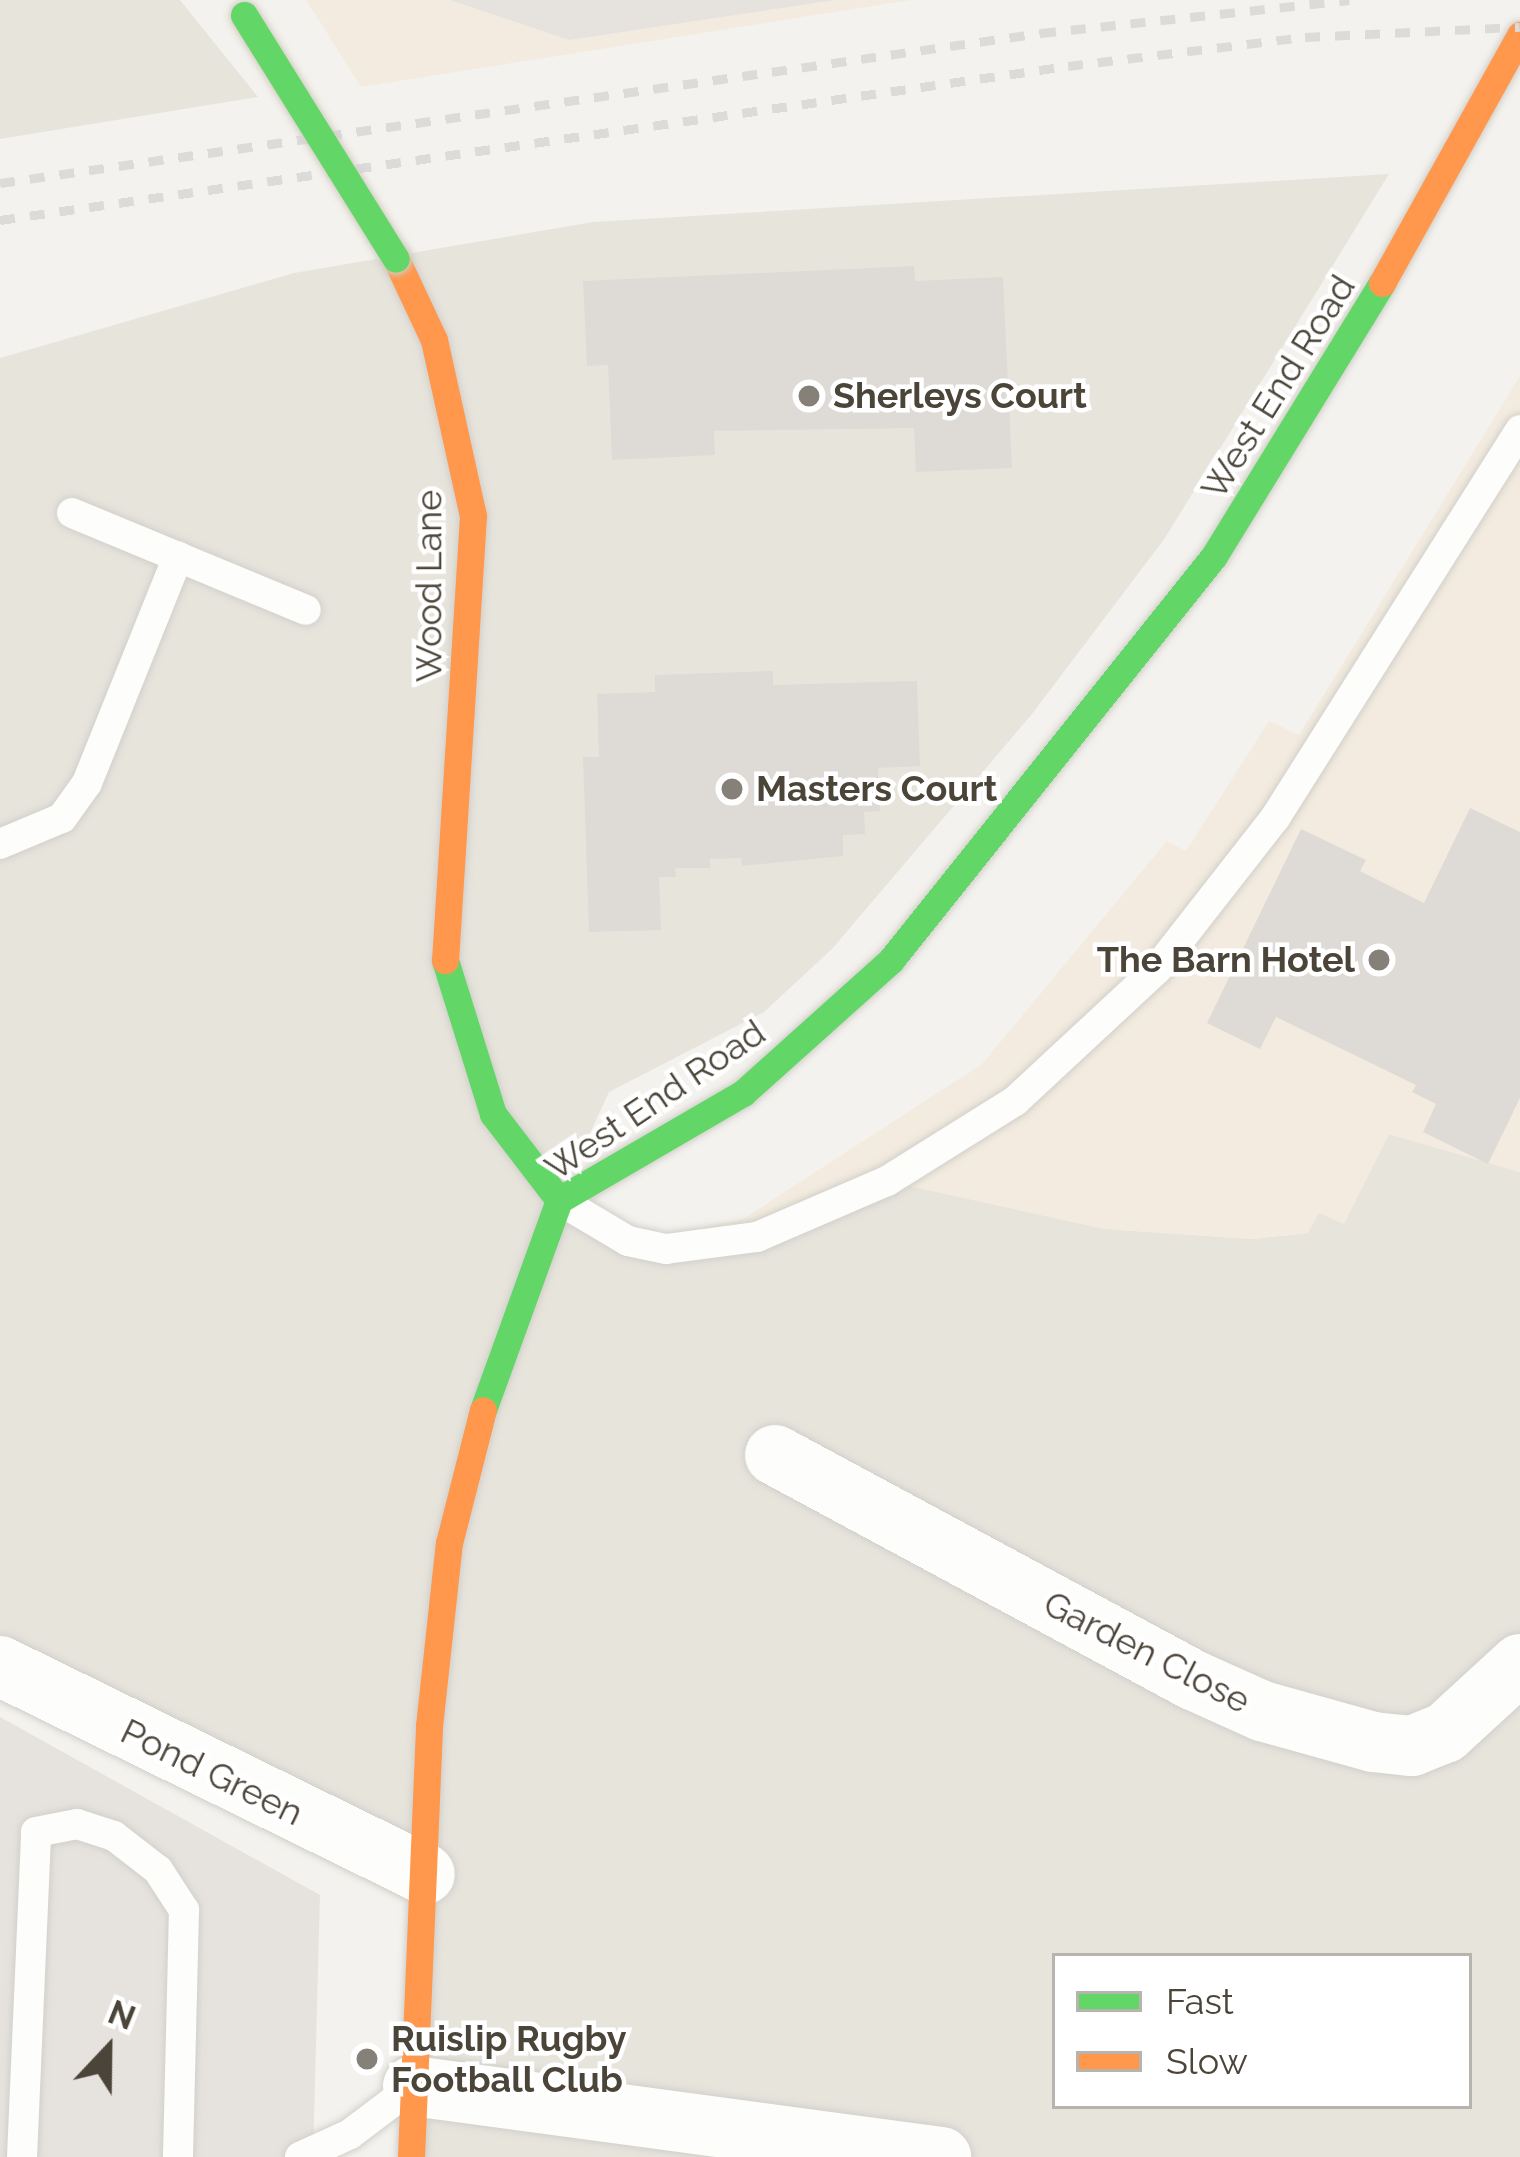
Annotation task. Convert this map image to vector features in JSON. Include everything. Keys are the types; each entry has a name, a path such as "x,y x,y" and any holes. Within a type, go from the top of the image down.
{"main road":[{"name":"Wood Lane","path":"238,7 396,259 434,340 473,516 471,639 443,914 446,982 493,1114 559,1200"},
{"name":"West End Road","path":"411,2157 429,1726 449,1543 489,1388 559,1200 743,1093 890,960 1112,694 1214,556 1378,298 1520,35"}],"street":[{"name":"Garden Close","path":"775,1455 1193,1680 1306,1724 1412,1746 1444,1733 1520,1664"},
{"name":"Pond Green","path":"0,1666 425,1874"},
{"path":"413,2086 941,2157"}],"lane":[{"path":"559,1200 610,1233 665,1249 758,1237 887,1181 1016,1101 1157,969 1275,818 1520,430"},
{"path":"72,513 306,610"},
{"path":"0,844 62,818 87,783 178,557"},
{"path":"22,2157 36,1832 77,1823 114,1836 158,1870 184,1910 178,2157"},
{"path":"300,2157 350,2134 413,2086"}],"shaded area":[{"path":"0,0 180,0 258,97 0,139"},
{"path":"306,0 911,0 361,87"},
{"path":"450,0 835,0 569,40"},
{"path":"1389,174 1165,538 1032,714 832,949 764,1012 609,1092 559,1200 666,1249 887,1181 1105,1229 1252,1239 1308,1233 1318,1212 1344,1223 1389,1134 1520,1172 1520,2157 411,2157 425,1874 0,1683 0,358 294,273 593,222"},
{"path":"1520,376 1520,1172 1389,1134 1344,1224 1319,1213 1308,1233 1252,1239 1105,1229 887,1181 709,1247 704,1227 743,1219 982,1064 1167,841 1186,851 1269,721 1299,735"},
{"path":"0,1717 320,1895 313,2157 0,2157"}],"building":[{"name":"Sherleys Court","path":"914,266 915,281 1003,277 1012,468 916,472 914,428 714,431 715,455 612,460 608,365 587,366 583,281"},
{"name":"Masters Court","path":"773,671 773,685 917,681 920,766 878,768 880,811 864,812 865,834 843,835 843,856 742,866 741,858 710,859 710,868 675,868 676,877 659,877 661,930 589,932 583,757 599,757 597,694 655,692 655,675"},
{"name":"The Barn Hotel","path":"1470,808 1520,832 1520,1098 1488,1164 1423,1132 1436,1104 1412,1092 1416,1085 1276,1017 1260,1049 1207,1023 1301,829 1366,860 1360,871 1424,903"}],"railway":[{"path":"0,183 1041,33 1349,0"},
{"path":"0,220 1068,66 1305,37 1520,27"}],"traffic: fast":[{"path":"244,15 396,259"},
{"path":"483,1410 559,1200 743,1093 891,960 1214,556 1382,283"},
{"path":"445,960 493,1114 559,1200"}],"traffic: slow":[{"path":"1382,283 1520,35"},
{"path":"396,259 434,340 473,516 445,960"},
{"path":"411,2157 429,1726 449,1543 483,1410"}],"place":[{"name":"Sherleys Court","path":"809,396"},
{"name":"Masters Court","path":"732,789"},
{"name":"The Barn Hotel","path":"1379,960"},
{"name":"Ruislip Rugby Football Club","path":"367,2059"}]}
